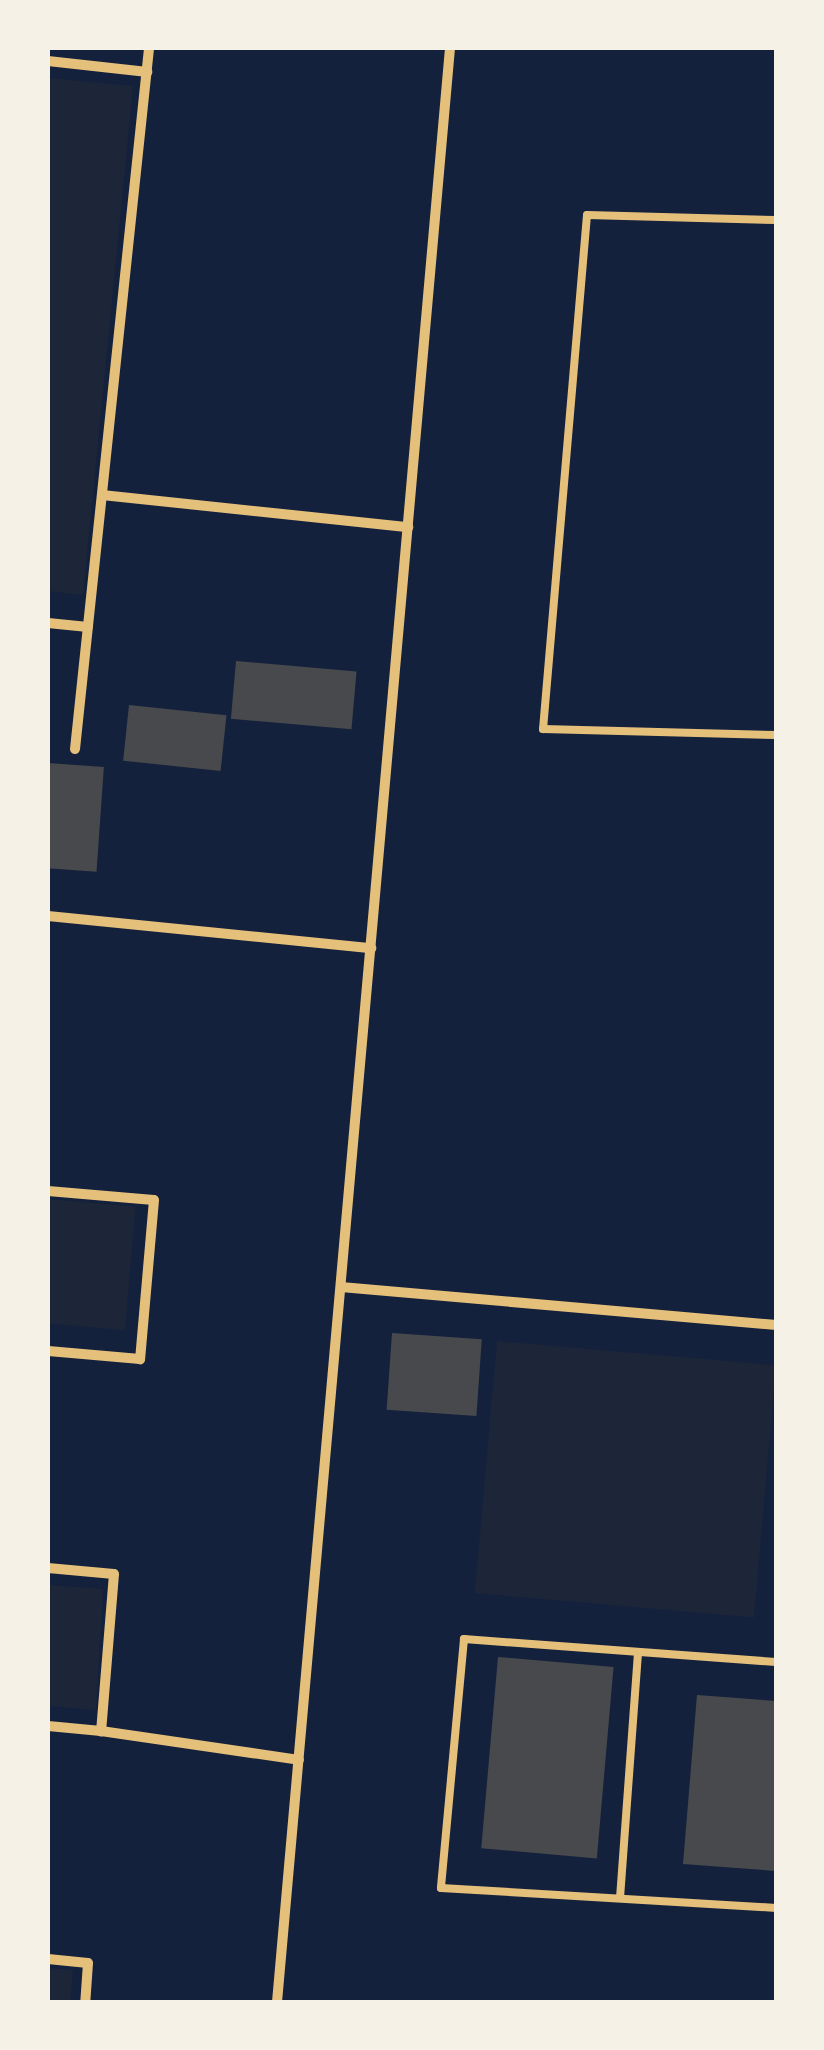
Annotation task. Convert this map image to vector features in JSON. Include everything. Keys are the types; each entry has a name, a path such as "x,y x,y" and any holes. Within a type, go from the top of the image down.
{"street":[{"path":"75,749 149,48"},
{"path":"278,2002 450,48"},
{"path":"48,61 147,72"},
{"path":"102,495 408,527"},
{"path":"48,623 88,627"},
{"path":"48,916 371,948"},
{"path":"48,1192 154,1200 140,1359 48,1351"},
{"path":"340,1287 776,1325"},
{"path":"48,1568 114,1574 101,1731"},
{"path":"48,1726 299,1760"},
{"path":"48,1959 88,1962 85,2002"}],"lane":[{"path":"776,220 587,215 543,729 776,734"},
{"path":"776,1662 462,1640 441,1888 776,1908"},
{"path":"620,1898 638,1653"}],"shaded area":[{"path":"48,78 133,86 83,595 48,591"},
{"path":"48,1199 136,1207 125,1330 48,1323"},
{"path":"497,1341 776,1365 754,1617 475,1593"},
{"path":"48,1585 103,1589 96,1710 48,1706"},
{"path":"48,1968 73,1970 70,2002 48,2002"}],"building":[{"path":"236,661 357,672 351,729 231,719"},
{"path":"129,705 226,715 221,771 123,761"},
{"path":"48,763 104,767 97,872 48,868"},
{"path":"392,1333 482,1339 476,1416 387,1410"},
{"path":"498,1657 614,1667 597,1858 481,1848"},
{"path":"697,1695 776,1701 776,1871 683,1864"}]}
